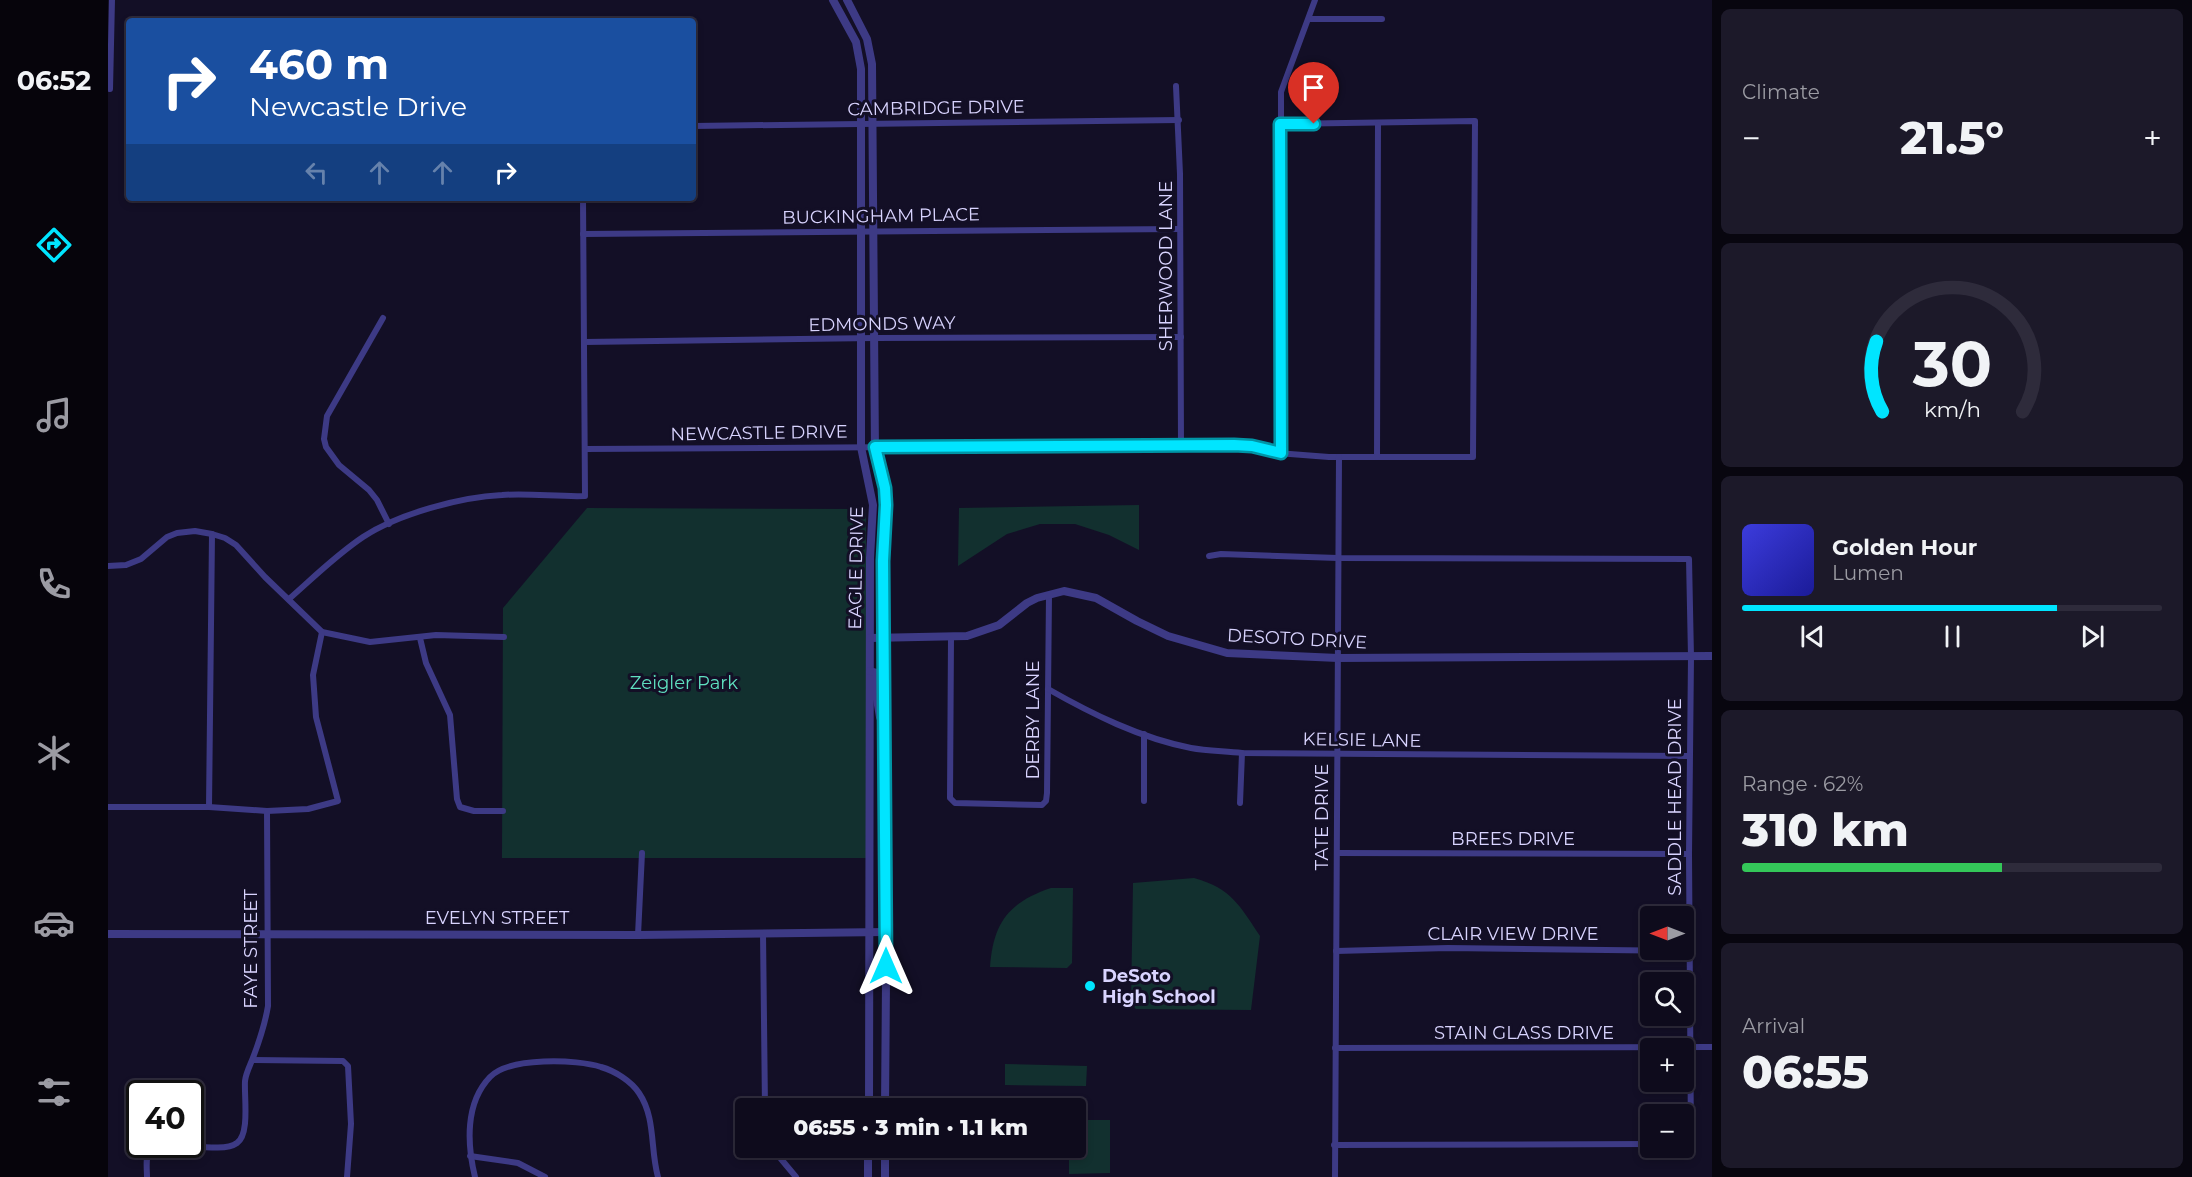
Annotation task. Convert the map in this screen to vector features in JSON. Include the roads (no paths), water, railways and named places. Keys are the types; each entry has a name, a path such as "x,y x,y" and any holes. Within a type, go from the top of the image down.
{"street":[{"path":"110,89 112,0"},
{"name":"EAGLE DRIVE","path":"833,0 856,42 861,69 859,124 861,447 873,505 870,558 868,1098"},
{"name":"EAGLE DRIVE","path":"847,0 864,31 870,50 875,447 885,488 886,505 883,561 886,849 885,1098"},
{"path":"1281,453 1281,92 1309,19 1313,1"},
{"path":"1309,19 1382,19"},
{"name":"SHERWOOD LANE","path":"1176,86 1179,120 1181,445"},
{"name":"CAMBRIDGE DRIVE","path":"696,126 1179,120"},
{"name":"NEWCASTLE DRIVE","path":"585,449 1181,445 1252,446 1281,453 1339,457 1473,457 1475,122 1378,124"},
{"path":"1280,124 1378,124 1377,457"},
{"path":"289,599 339,554 364,536 432,507 472,498 502,495 585,496 582,201"},
{"name":"BUCKINGHAM PLACE","path":"582,234 1180,229"},
{"path":"383,318 327,416 324,439 326,447 339,465 369,490 377,500 389,524"},
{"name":"EDMONDS WAY","path":"584,342 1181,337"},
{"name":"TATE DRIVE","path":"1335,1177 1339,457"},
{"path":"873,505 886,505"},
{"path":"108,566 126,565 141,559 167,537 177,533 195,531 212,534 236,545 322,632 370,642 436,635 504,636"},
{"path":"209,807 212,534"},
{"path":"1209,556 1221,554 1338,558"},
{"name":"SADDLE HEAD DRIVE","path":"1338,558 1689,559 1691,657 1689,906"},
{"name":"DESOTO DRIVE","path":"870,638 967,636 999,625 1027,603 1064,591 1096,598 1168,636 1222,652 1338,658 1712,656"},
{"name":"DERBY LANE","path":"951,638 950,798 955,803 1042,805 1046,801 1049,595"},
{"path":"108,807 209,807 267,811 308,808 338,801 316,717 313,675 322,632"},
{"path":"420,638 426,663 450,715 457,798 460,807 474,811 503,811"},
{"path":"870,671 878,673 877,699 884,745"},
{"name":"KELSIE LANE","path":"1048,689 1094,715 1144,734 1191,748 1242,753 1337,755 1689,756"},
{"path":"1144,734 1144,801"},
{"path":"1240,803 1242,753"},
{"name":"FAYE STREET","path":"147,1177 147,1155 156,1146 218,1148 238,1143 245,1135 245,1079 265,1025 268,1006 267,811"},
{"path":"870,849 886,849"},
{"path":"638,935 642,853"},
{"name":"BREES DRIVE","path":"1337,853 1689,854"},
{"name":"EVELYN STREET","path":"108,934 638,935 886,932"},
{"path":"763,933 765,1098"},
{"name":"CLAIR VIEW DRIVE","path":"1336,951 1448,948 1640,950"},
{"name":"SADDLE HEAD DRIVE","path":"1689,960 1690,1038"},
{"name":"STAIN GLASS DRIVE","path":"1694,1048 1712,1047"},
{"name":"STAIN GLASS DRIVE","path":"1335,1048 1640,1048"},
{"path":"252,1060 343,1061 348,1066 351,1124 346,1177"},
{"path":"475,1177 470,1156 471,1117 475,1099 491,1075 509,1067 525,1064 571,1062 601,1067 621,1077 638,1091 650,1120 658,1177"},
{"path":"869,1069 885,1069"},
{"path":"1335,1145 1640,1144"},
{"path":"470,1156 518,1163 545,1177"},
{"path":"781,1158 796,1177"},
{"path":"868,1158 868,1177"},
{"path":"885,1158 885,1177"}],"place":[{"name":"DeSoto High School","path":"1090,986"}],"park label":[{"name":"Zeigler Park","path":"684,683"}]}
